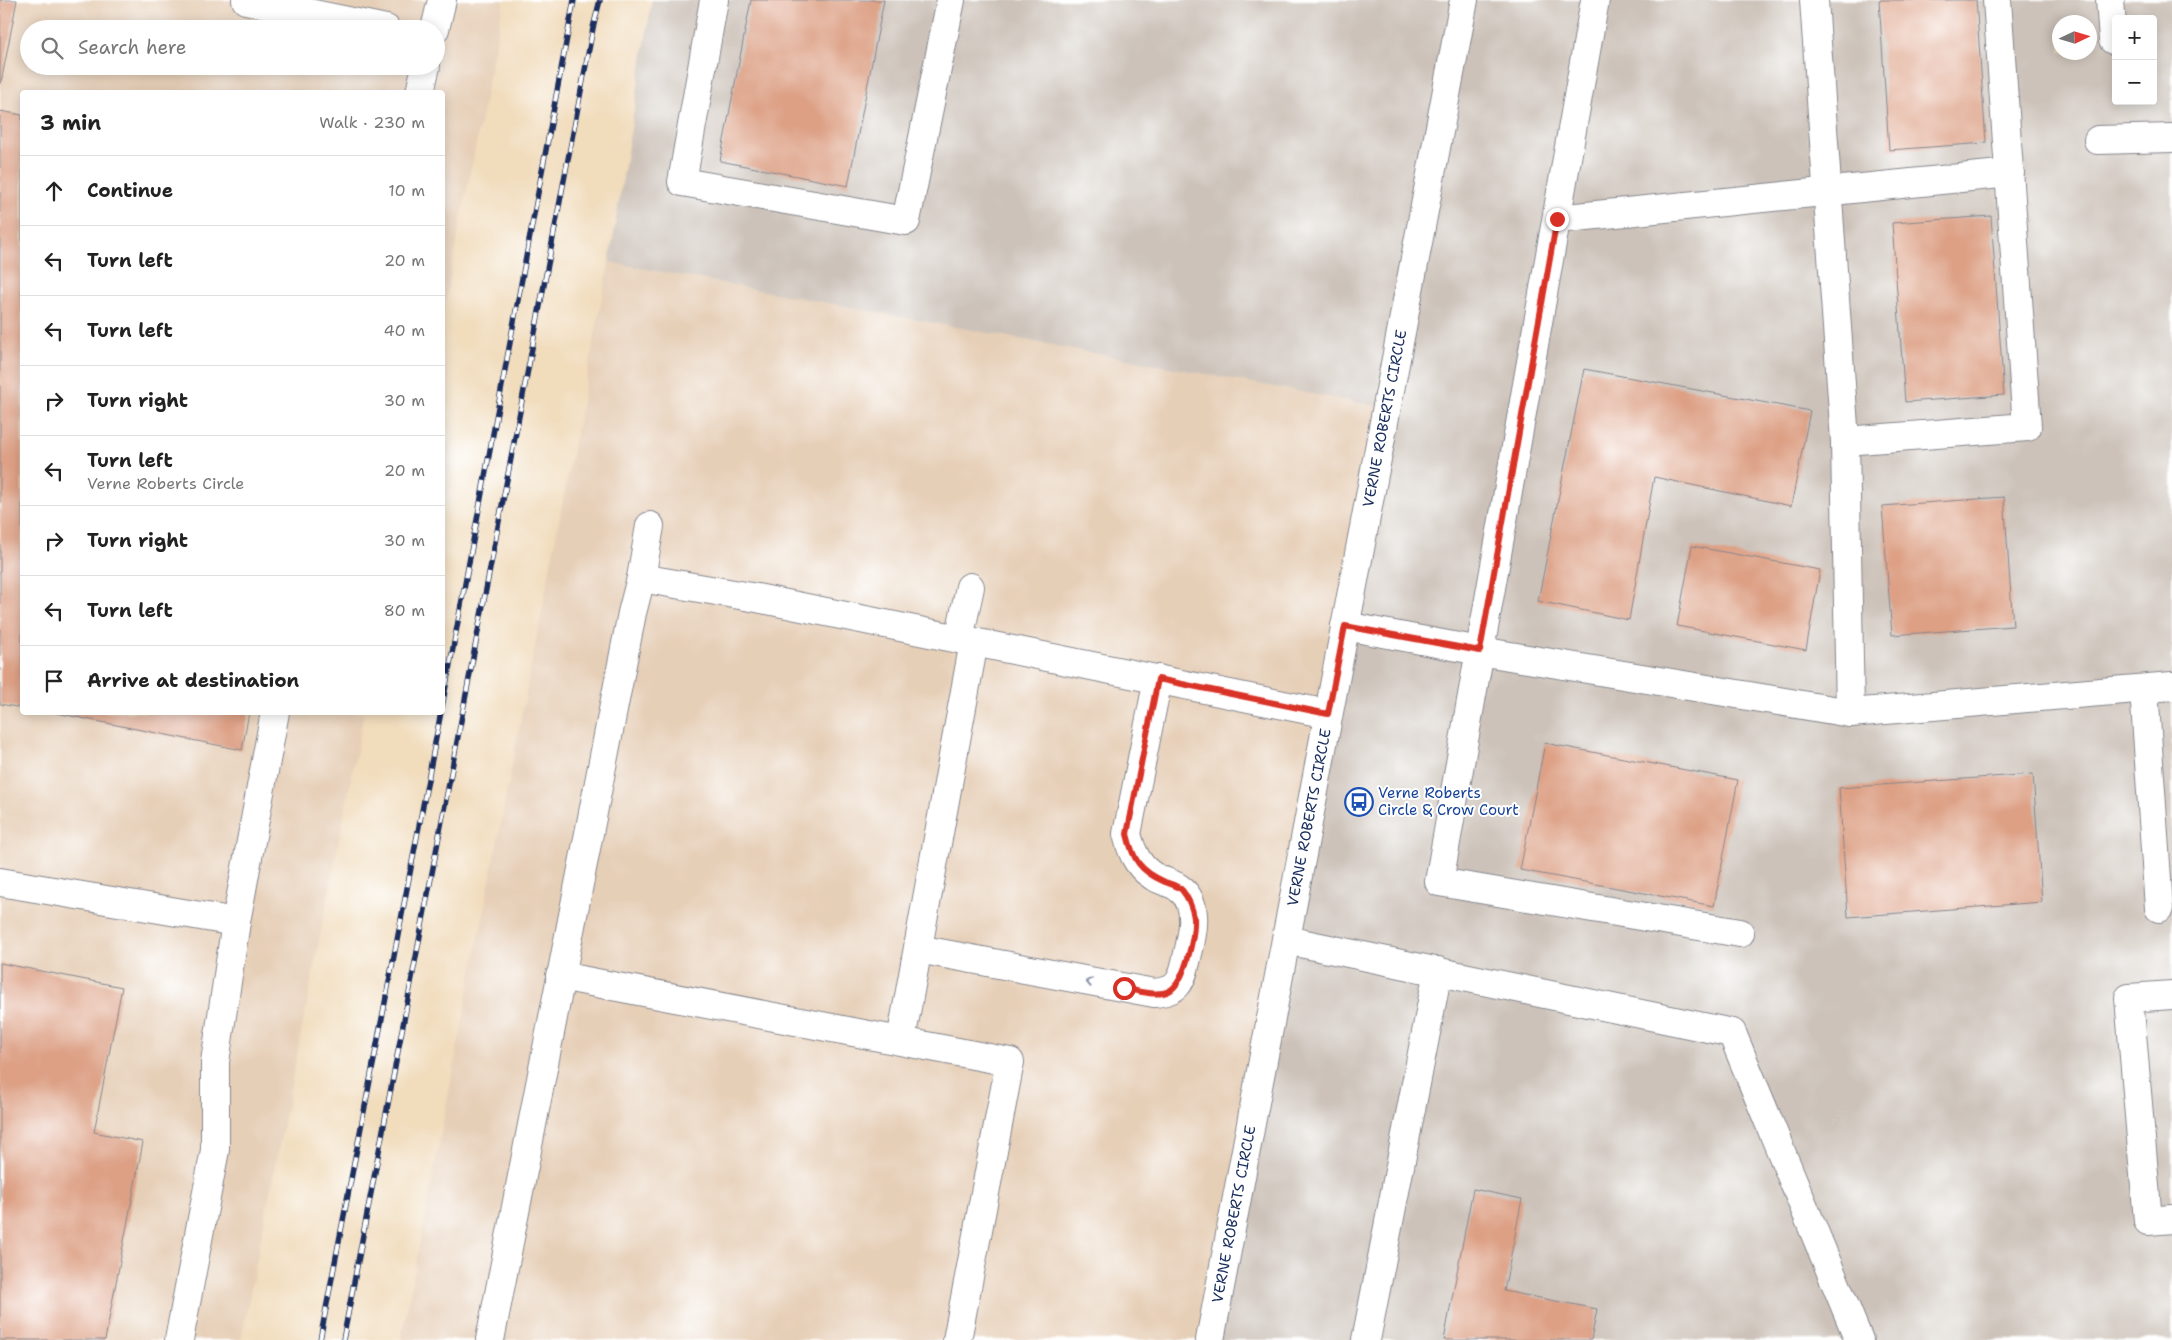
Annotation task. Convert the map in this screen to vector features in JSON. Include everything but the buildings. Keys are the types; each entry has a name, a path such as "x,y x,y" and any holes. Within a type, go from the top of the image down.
{"street":[{"path":"246,0 343,20"},
{"path":"437,20 442,0"},
{"path":"714,0 682,182 906,221 951,0"},
{"name":"VERNE ROBERTS CIRCLE","path":"1210,1340 1464,0"},
{"path":"1596,0 1439,882 1740,933"},
{"path":"1814,0 1845,441 1850,714"},
{"path":"1845,441 2026,427 1997,0"},
{"path":"2110,0 2112,27"},
{"path":"420,90 424,75"},
{"path":"2098,140 2172,138"},
{"path":"1557,219 2010,173"},
{"path":"490,1340 560,976 650,526"},
{"path":"641,578 757,598 1328,714"},
{"path":"901,1040 918,949 967,641 970,587"},
{"path":"1345,626 1850,714 2172,686"},
{"path":"918,949 1154,993 1168,992 1179,984 1193,935 1194,918 1190,904 1181,889 1148,874 1132,852 1127,834 1158,679"},
{"path":"2144,689 2159,908"},
{"path":"179,1340 215,1150 215,1062 236,922 274,715"},
{"path":"0,882 236,922"},
{"path":"1286,940 1732,1033 1859,1340"},
{"path":"1366,1340 1438,971"},
{"path":"560,976 1010,1062 957,1340"},
{"path":"2172,995 2128,998 2148,1221 2172,1219"}],"shaded area":[{"path":"0,0 504,0 445,303 445,90 20,90 20,715 364,715 241,1340 0,1340"},
{"path":"652,0 2172,0 2172,1340 1210,1340 1386,408 609,262"},
{"path":"609,262 1386,408 1210,1340 401,1340"}],"railway":[{"path":"445,691 574,0"},
{"path":"343,1340 593,28 600,0"},
{"path":"320,1340 440,715"}],"place":[{"name":"Verne Roberts Circle & Crow Court","path":"1359,802"}],"route":[{"path":"1124,988 1154,993 1168,992 1179,984 1193,935 1194,918 1190,904 1181,889 1148,874 1132,852 1127,834 1158,679 1328,714 1345,626 1480,651 1557,219"}]}
